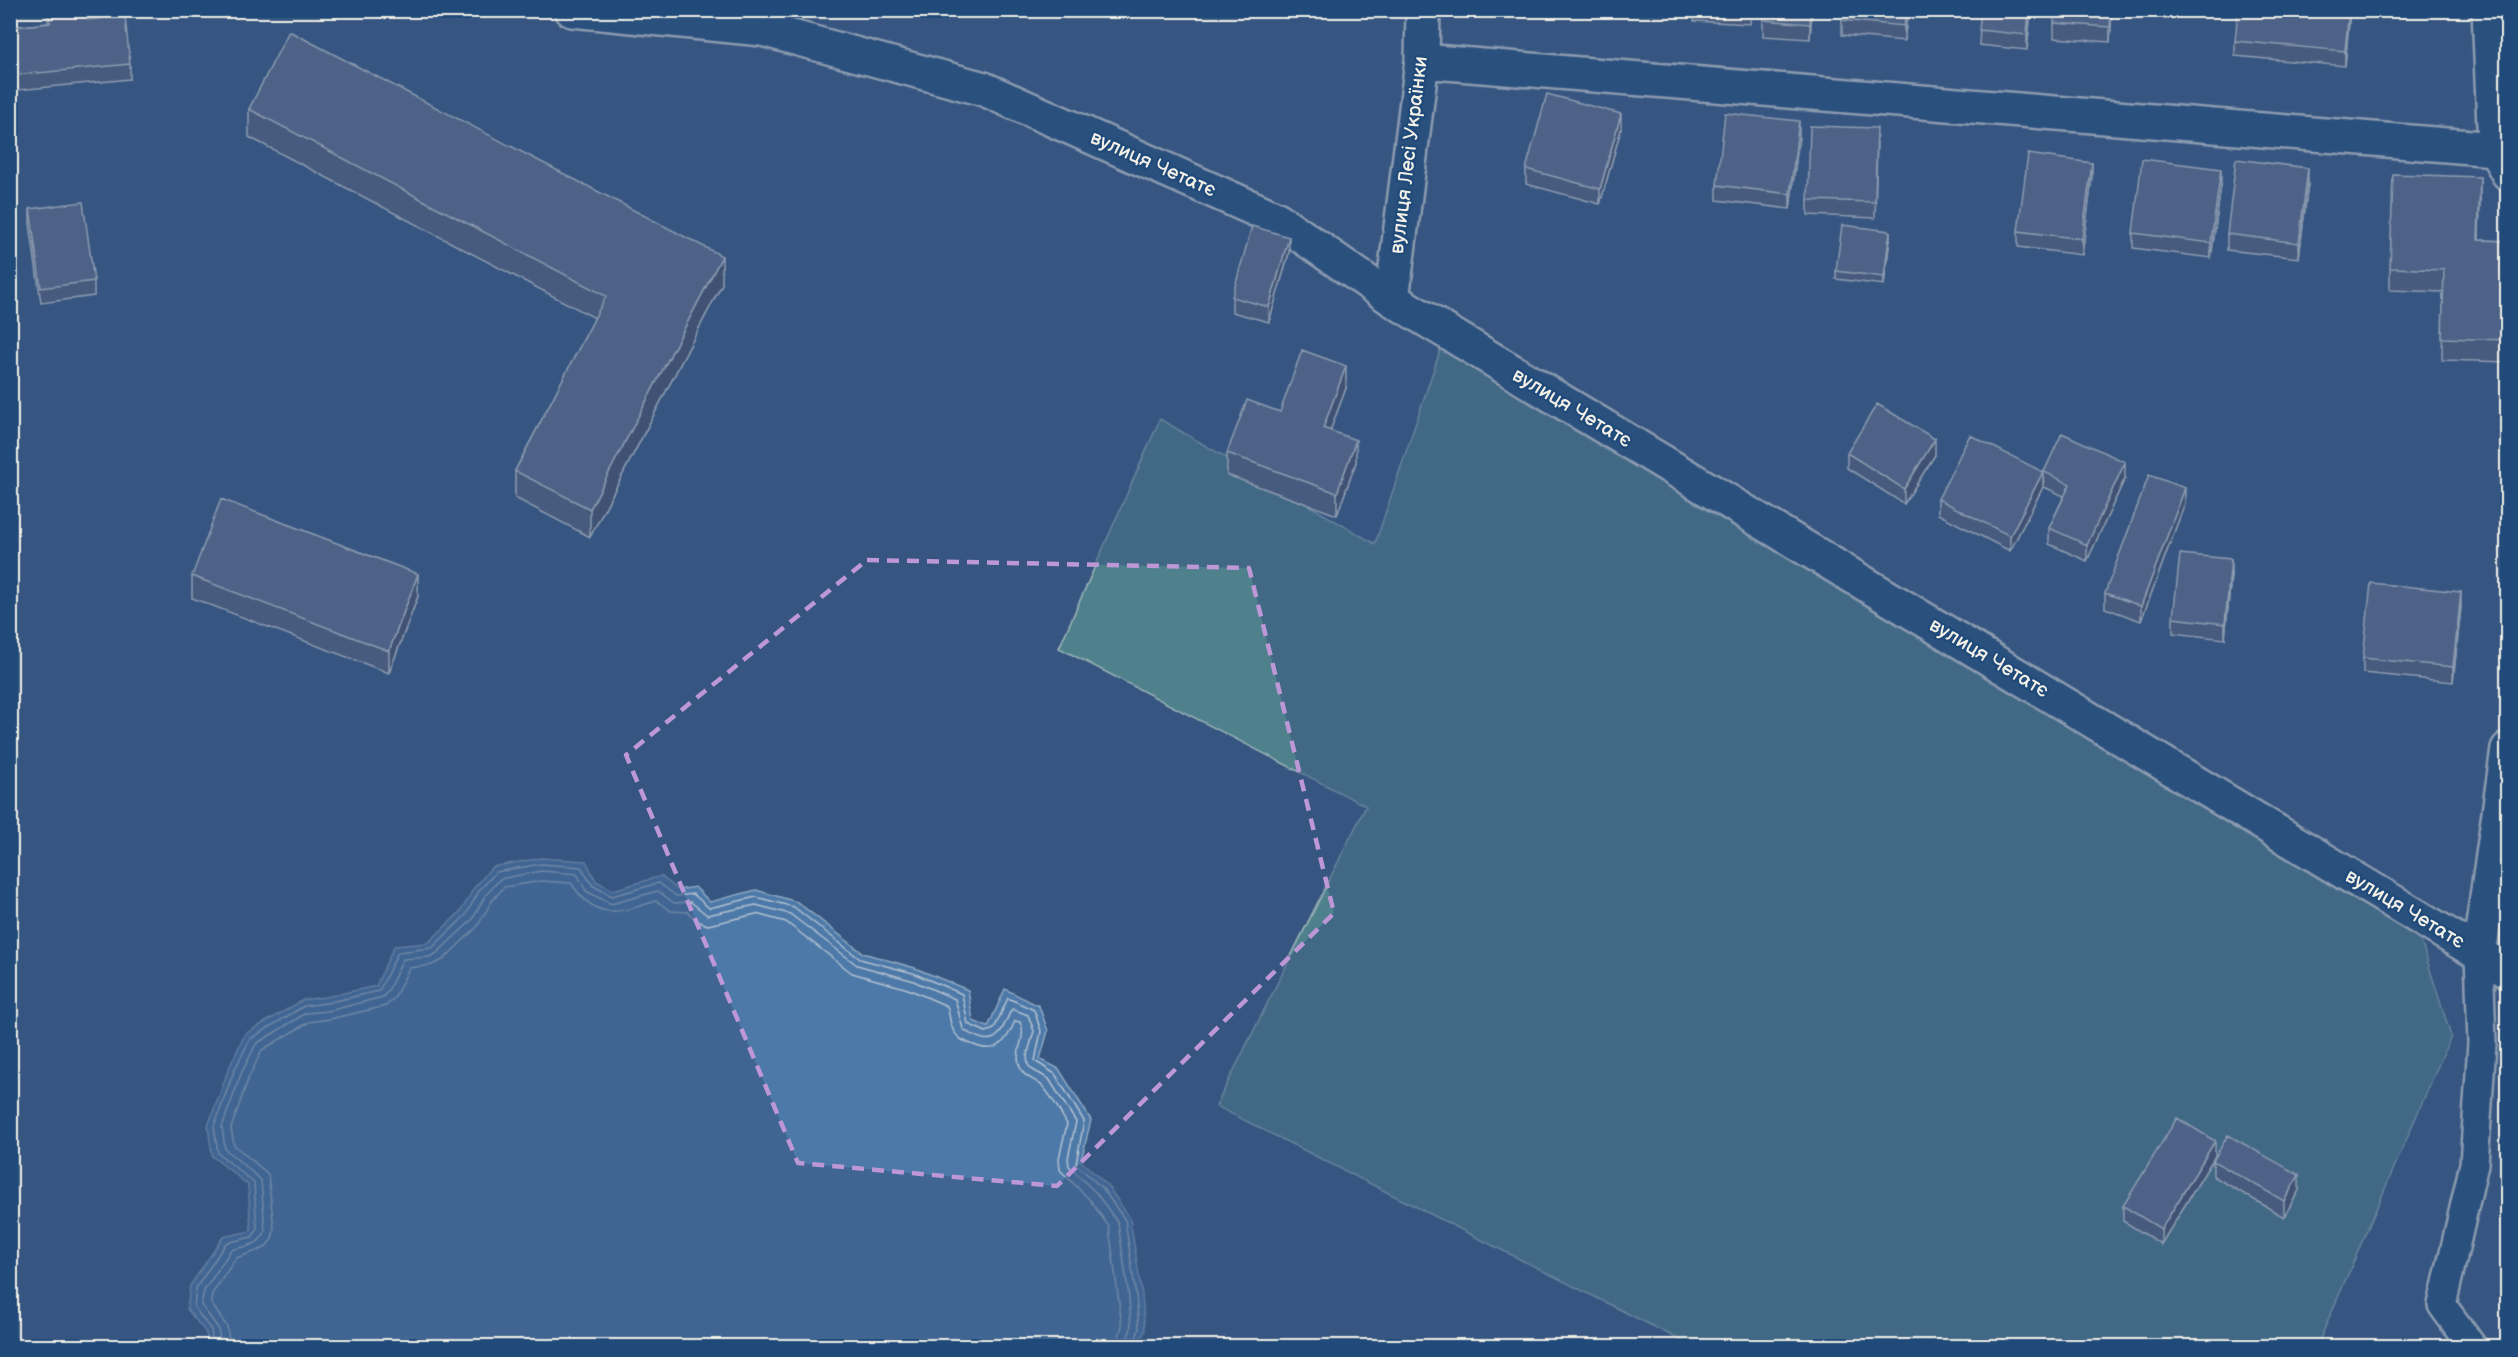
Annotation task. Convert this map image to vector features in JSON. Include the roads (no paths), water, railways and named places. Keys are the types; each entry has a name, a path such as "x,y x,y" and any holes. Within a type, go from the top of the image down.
{"street":[{"name":"вулиця Четатє","path":"572,10 762,29 984,88 1277,219 1392,299 2508,971"},
{"name":"вулиця Лесі Українки","path":"1392,299 1422,61 1423,10"},
{"path":"1422,61 2501,161 2489,10"},
{"path":"2479,954 2508,749"}],"lane":[{"path":"2472,1347 2442,1305 2474,1164 2482,1043 2479,954"}],"water":[{"path":"541,858 586,861 596,881 613,890 661,876 678,890 695,887 710,902 756,890 797,902 863,953 915,968 968,990 973,1021 988,1027 1005,989 1039,1006 1048,1031 1040,1059 1059,1069 1091,1120 1081,1161 1107,1185 1130,1218 1145,1331 1137,1346 208,1346 206,1333 187,1309 190,1286 223,1237 251,1231 248,1185 212,1156 208,1126 229,1068 245,1034 303,1000 376,986 394,946 428,943 461,911 474,888 492,867"}]}
